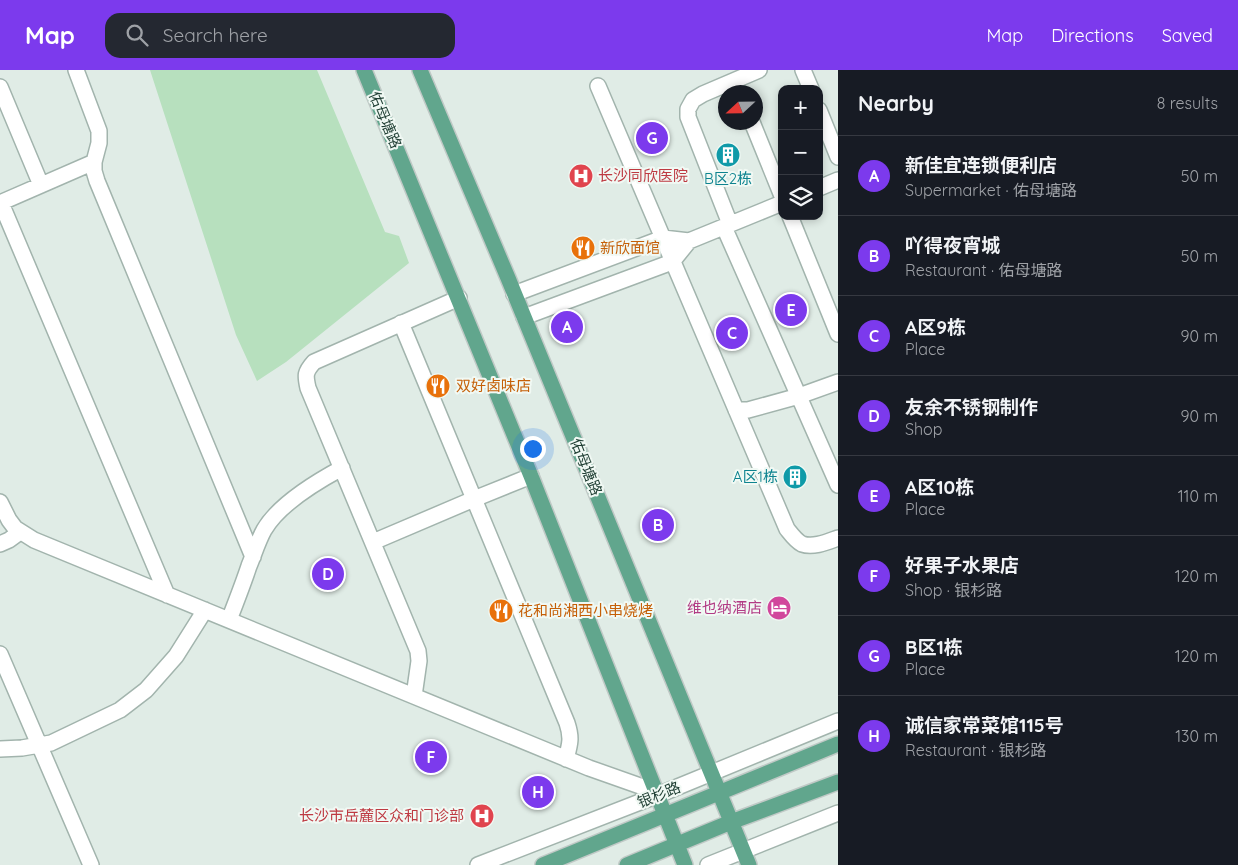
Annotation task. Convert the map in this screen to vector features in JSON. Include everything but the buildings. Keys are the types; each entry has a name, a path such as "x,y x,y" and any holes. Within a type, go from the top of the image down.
{"main road":[{"name":"佑母塘路","path":"364,70 531,476 685,865"},
{"name":"佑母塘路","path":"420,70 524,316 746,858"},
{"name":"银杉路","path":"543,865 838,744"},
{"path":"627,865 731,822 838,782"}],"street":[{"path":"76,70 99,131 100,142 94,162 97,181 253,556"},
{"path":"738,85 759,70"},
{"path":"803,70 809,85"},
{"path":"598,86 787,529 800,544 825,543 838,538"},
{"path":"0,87 42,185"},
{"path":"718,90 703,94 693,100 688,109 688,117 727,226 838,485"},
{"path":"823,120 838,157"},
{"path":"755,130 778,186"},
{"path":"94,162 1,203 167,595"},
{"path":"823,186 838,180"},
{"path":"514,294 663,238 689,241 778,205"},
{"path":"792,220 838,334"},
{"path":"524,316 672,262 689,241"},
{"path":"414,696 419,661 418,651 305,377 307,369 314,362 459,298"},
{"path":"401,323 567,723 571,734 566,759"},
{"path":"736,410 748,410 799,396 838,382"},
{"path":"229,620 265,529 279,511 320,480 342,468"},
{"path":"373,542 531,476"},
{"path":"0,502 15,528 34,540 566,759 657,794"},
{"path":"0,544 20,532"},
{"path":"0,749 40,746 51,743 120,710 146,690 176,656 205,610"},
{"path":"0,654 91,865"},
{"name":"银杉路","path":"478,865 712,774 838,721"},
{"path":"708,865 746,858 838,813"}],"green space":[{"path":"150,70 317,70 385,232 399,236 409,263 286,362 257,381 236,335"}],"place":[{"name":"B区1栋","path":"652,138"},
{"name":"B区2栋","path":"728,155"},
{"name":"长沙同欣医院","path":"581,176"},
{"name":"新欣面馆","path":"583,248"},
{"name":"A区10栋","path":"791,310"},
{"name":"新佳宜连锁便利店","path":"567,327"},
{"name":"A区9栋","path":"732,333"},
{"name":"双好卤味店","path":"438,386"},
{"name":"A区1栋","path":"795,477"},
{"name":"吖得夜宵城","path":"658,525"},
{"name":"友余不锈钢制作","path":"328,574"},
{"name":"维也纳酒店","path":"779,608"},
{"name":"花和尚湘西小串烧烤","path":"501,611"},
{"name":"好果子水果店","path":"431,757"},
{"name":"诚信家常菜馆115号","path":"538,792"},
{"name":"长沙市岳麓区众和门诊部","path":"482,816"}]}
